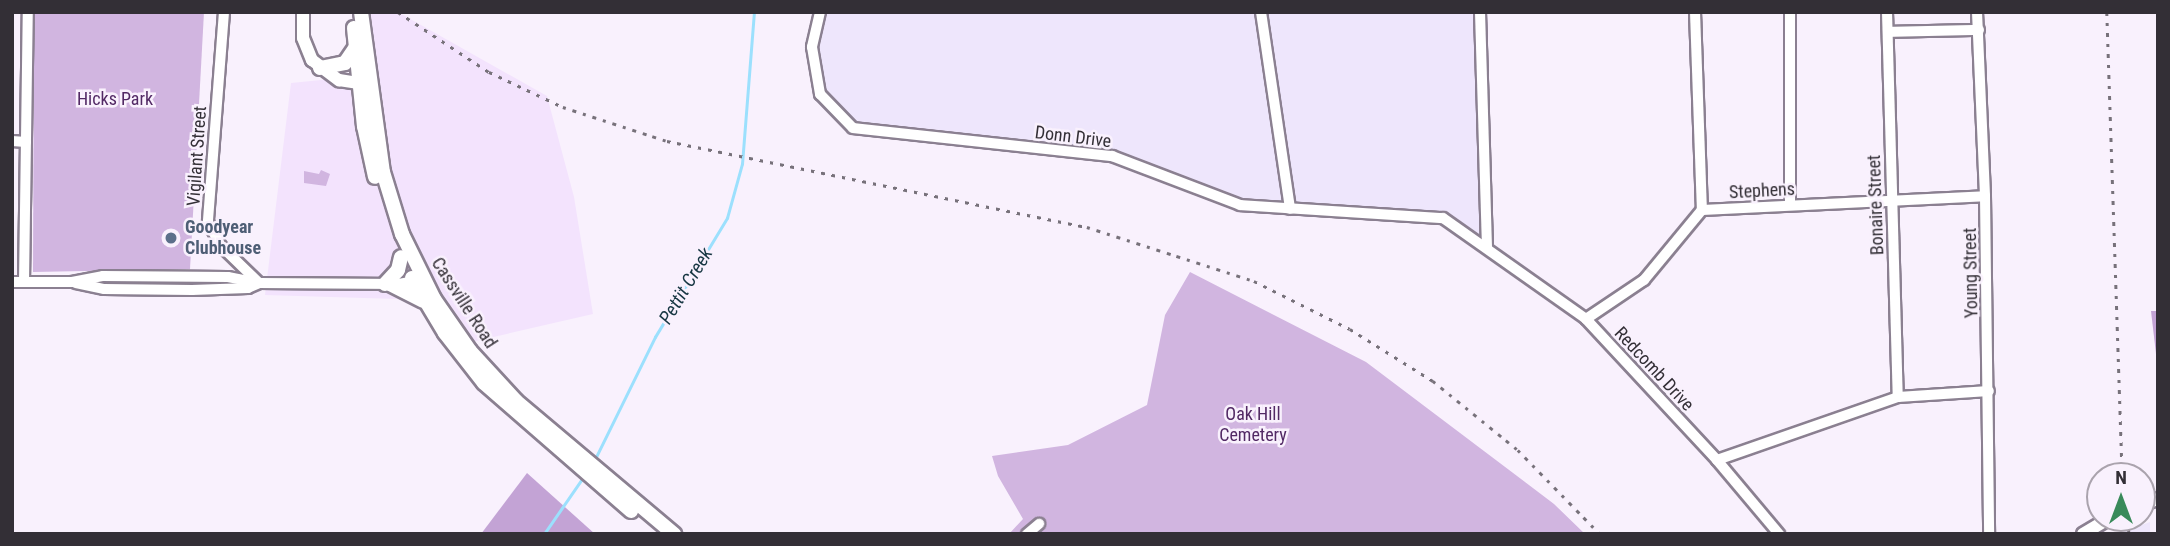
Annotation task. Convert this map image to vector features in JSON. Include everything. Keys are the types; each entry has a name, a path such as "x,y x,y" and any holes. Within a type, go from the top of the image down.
{"main road":[{"name":"Cassville Road","path":"353,12 355,47 386,183 424,301 470,367 531,422 613,489 674,534"},
{"name":"Cassville Road","path":"361,12 370,157 401,257 475,357 531,422"},
{"path":"320,68 345,63 355,47"},
{"path":"401,257 398,270 388,284 424,301"},
{"name":"Cassville Road","path":"613,489 659,534"}],"street":[{"path":"24,282 28,12"},
{"name":"Vigilant Street","path":"224,12 208,222 220,245 259,283"},
{"path":"303,12 305,44 320,68 364,85"},
{"name":"Donn Drive","path":"820,12 811,47 820,94 853,128 1112,156 1240,205 1443,218 1487,248"},
{"path":"1261,12 1290,209"},
{"path":"1480,12 1487,248"},
{"path":"1586,319 1644,280 1702,210 1695,12"},
{"path":"1790,12 1790,204"},
{"name":"Bonaire Street","path":"1886,12 1898,397"},
{"name":"Young Street","path":"1977,12 1989,391 1989,534"},
{"path":"1888,33 1979,30"},
{"path":"12,142 26,142"},
{"name":"Stephens","path":"1702,210 1984,196"},
{"name":"Redcomb Drive","path":"1487,248 1586,319 1717,460 1779,534"},
{"path":"12,282 72,282 103,276 228,277 259,283 388,284 418,280"},
{"path":"1717,460 1898,397 1989,391"},
{"path":"1027,534 1039,524"}],"shaded area":[{"path":"365,12 398,12 547,96 574,197 593,314 476,341 440,335 419,305 397,299 265,295 291,83 371,75"},
{"path":"820,12 1475,12 1482,244 1447,221 1240,205 1112,156 853,128 820,94 812,47"},
{"path":"2151,311 2158,311 2158,371"},
{"path":"527,473 595,534 481,534"},
{"path":"2122,532 2150,532 2150,534 2116,534"}],"green space":[{"name":"Hicks Park","path":"34,12 204,12 190,269 33,272"},
{"path":"321,170 330,174 326,186 304,183 304,171 319,174"},
{"name":"Oak Hill Cemetery","path":"1190,272 1366,362 1554,504 1585,534 1009,534 1023,519 998,476 992,456 1068,445 1147,405 1165,315"}],"waterway":[{"name":"Pettit Creek","path":"595,459 655,337 727,218 742,164 754,12"},
{"name":"Pettit Creek","path":"544,534 584,476"}],"railway":[{"path":"398,12 489,72 563,107 667,141 1087,227 1254,281 1350,329 1433,381 1518,450 1600,534"},
{"path":"2107,12 2122,462"}],"place":[{"name":"Goodyear Clubhouse","path":"171,238"}]}
